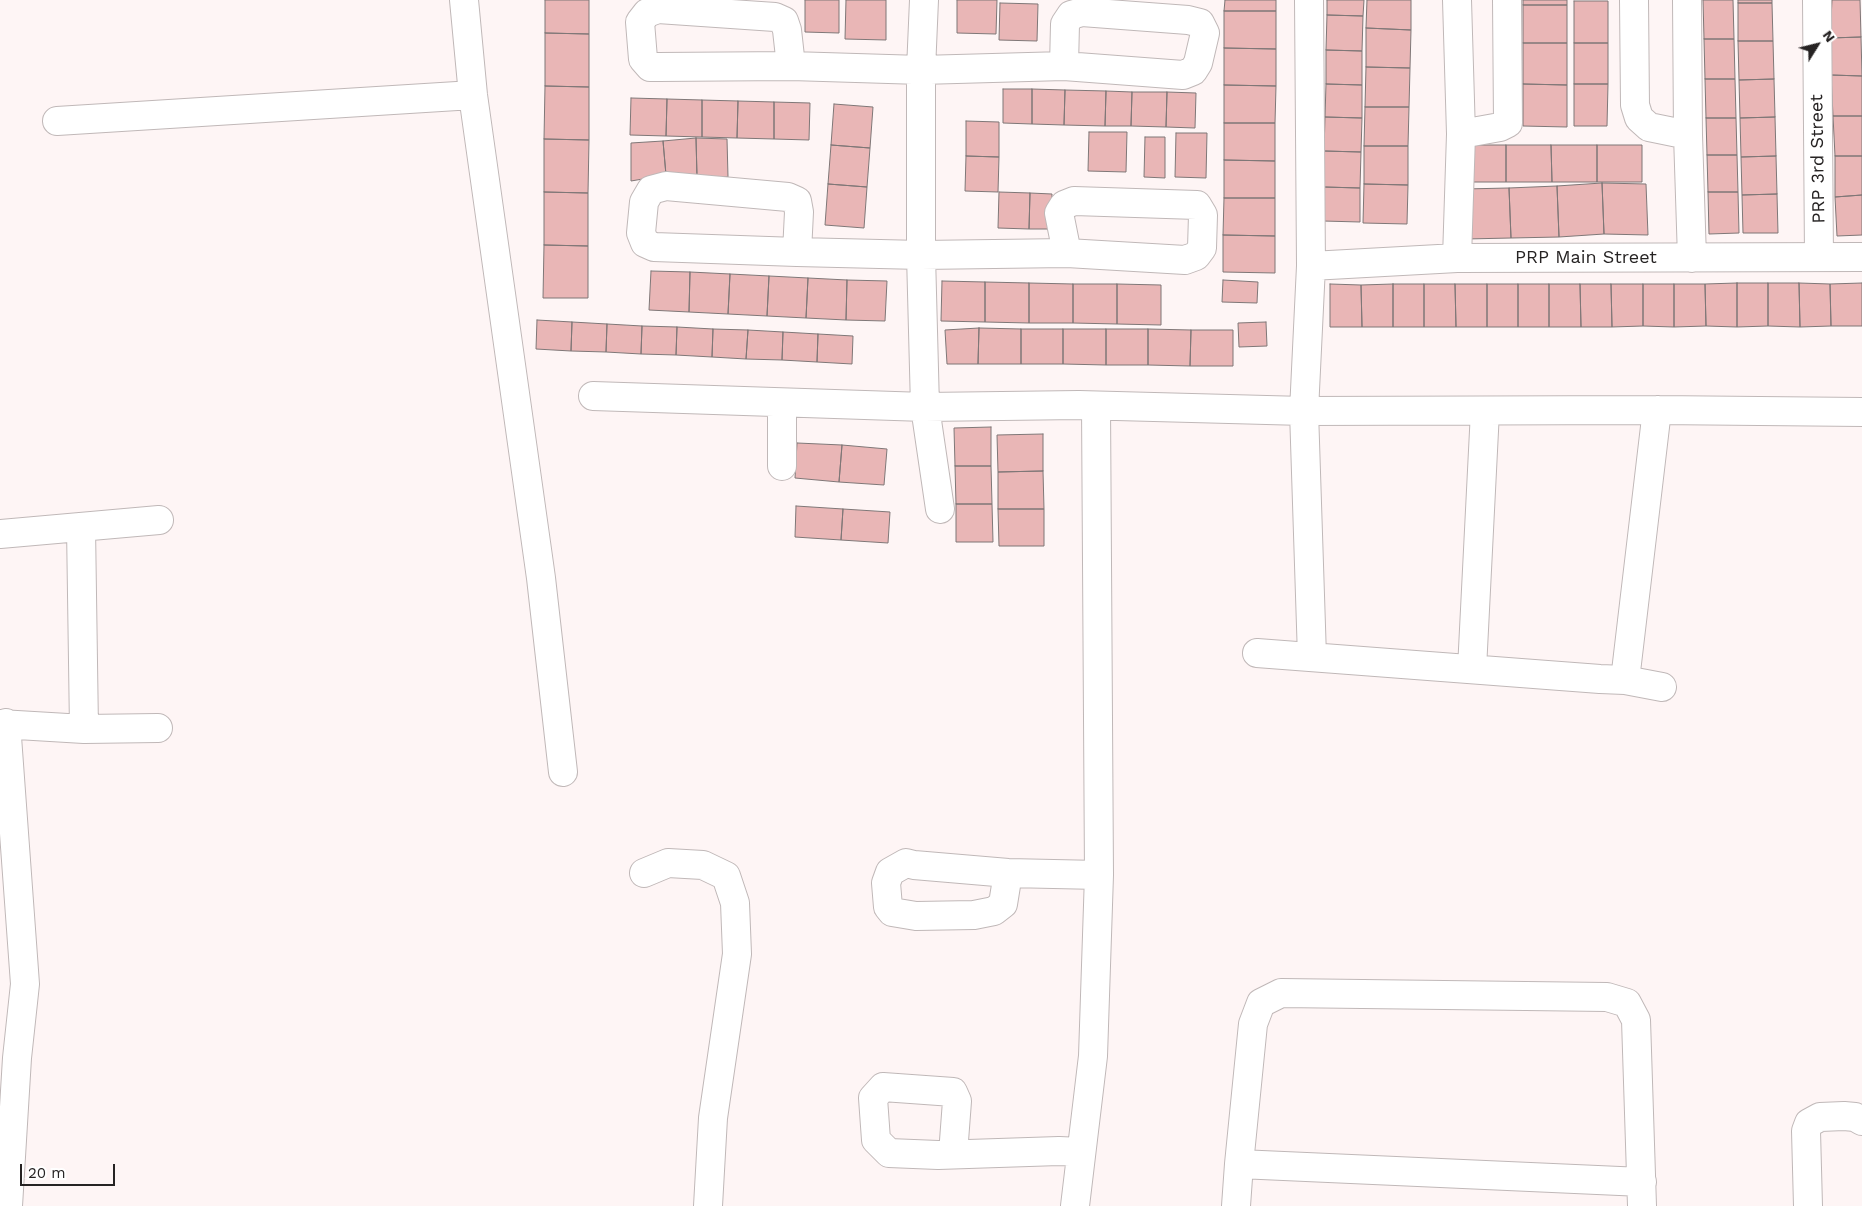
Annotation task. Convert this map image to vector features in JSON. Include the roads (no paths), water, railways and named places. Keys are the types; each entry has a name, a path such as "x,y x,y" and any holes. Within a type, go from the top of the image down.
{"street":[{"path":"464,0 473,95 540,578 563,772"},
{"path":"924,0 921,70 921,255 925,407 940,509"},
{"path":"1309,0 1311,266 1304,411 1312,657"},
{"path":"1456,258 1461,134 1457,0"},
{"path":"1461,134 1508,123 1507,0"},
{"path":"1634,0 1635,105 1639,118 1649,127 1688,135"},
{"path":"1687,0 1688,135 1692,258"},
{"name":"PRP 3rd Street","path":"1817,0 1819,257"},
{"path":"791,66 787,30 784,21 775,17 658,9 647,13 640,22 643,59 650,67 791,66 921,70 1064,66 1183,75 1193,71 1198,62 1205,33 1200,23 1188,20 1082,12 1071,15 1065,24 1064,66"},
{"path":"57,121 473,95"},
{"path":"797,252 799,212 797,201 788,197 666,186 651,190 644,202 641,233 645,242 654,247 797,252 921,255 1067,253 1185,260 1196,256 1202,248 1203,215 1197,205 1074,201 1064,205 1059,213 1067,253"},
{"name":"PRP Main Street","path":"1311,266 1456,258 1862,257"},
{"path":"593,396 925,407 1096,406 1304,411 1657,410 1862,412"},
{"path":"782,403 782,466"},
{"path":"1076,1206 1094,1056 1098,876 1096,406"},
{"path":"1625,680 1657,410"},
{"path":"1472,669 1485,411"},
{"path":"0,534 159,520"},
{"path":"81,527 84,728"},
{"path":"1257,653 1625,680 1662,687"},
{"path":"8,1206 8,1058 25,984 3,723 84,728 158,728"},
{"path":"644,873 668,863 703,865 726,876 735,903 737,954 713,1118 708,1206"},
{"path":"1008,873 1098,876"},
{"path":"1236,1206 1238,1164 1253,1024 1261,1003 1281,993 1607,997 1627,1003 1636,1020 1642,1194 1238,1164"},
{"path":"1808,1206 1806,1132 1809,1122 1820,1117 1844,1116 1855,1117 1862,1121"},
{"path":"953,1154 1081,1152"}]}
